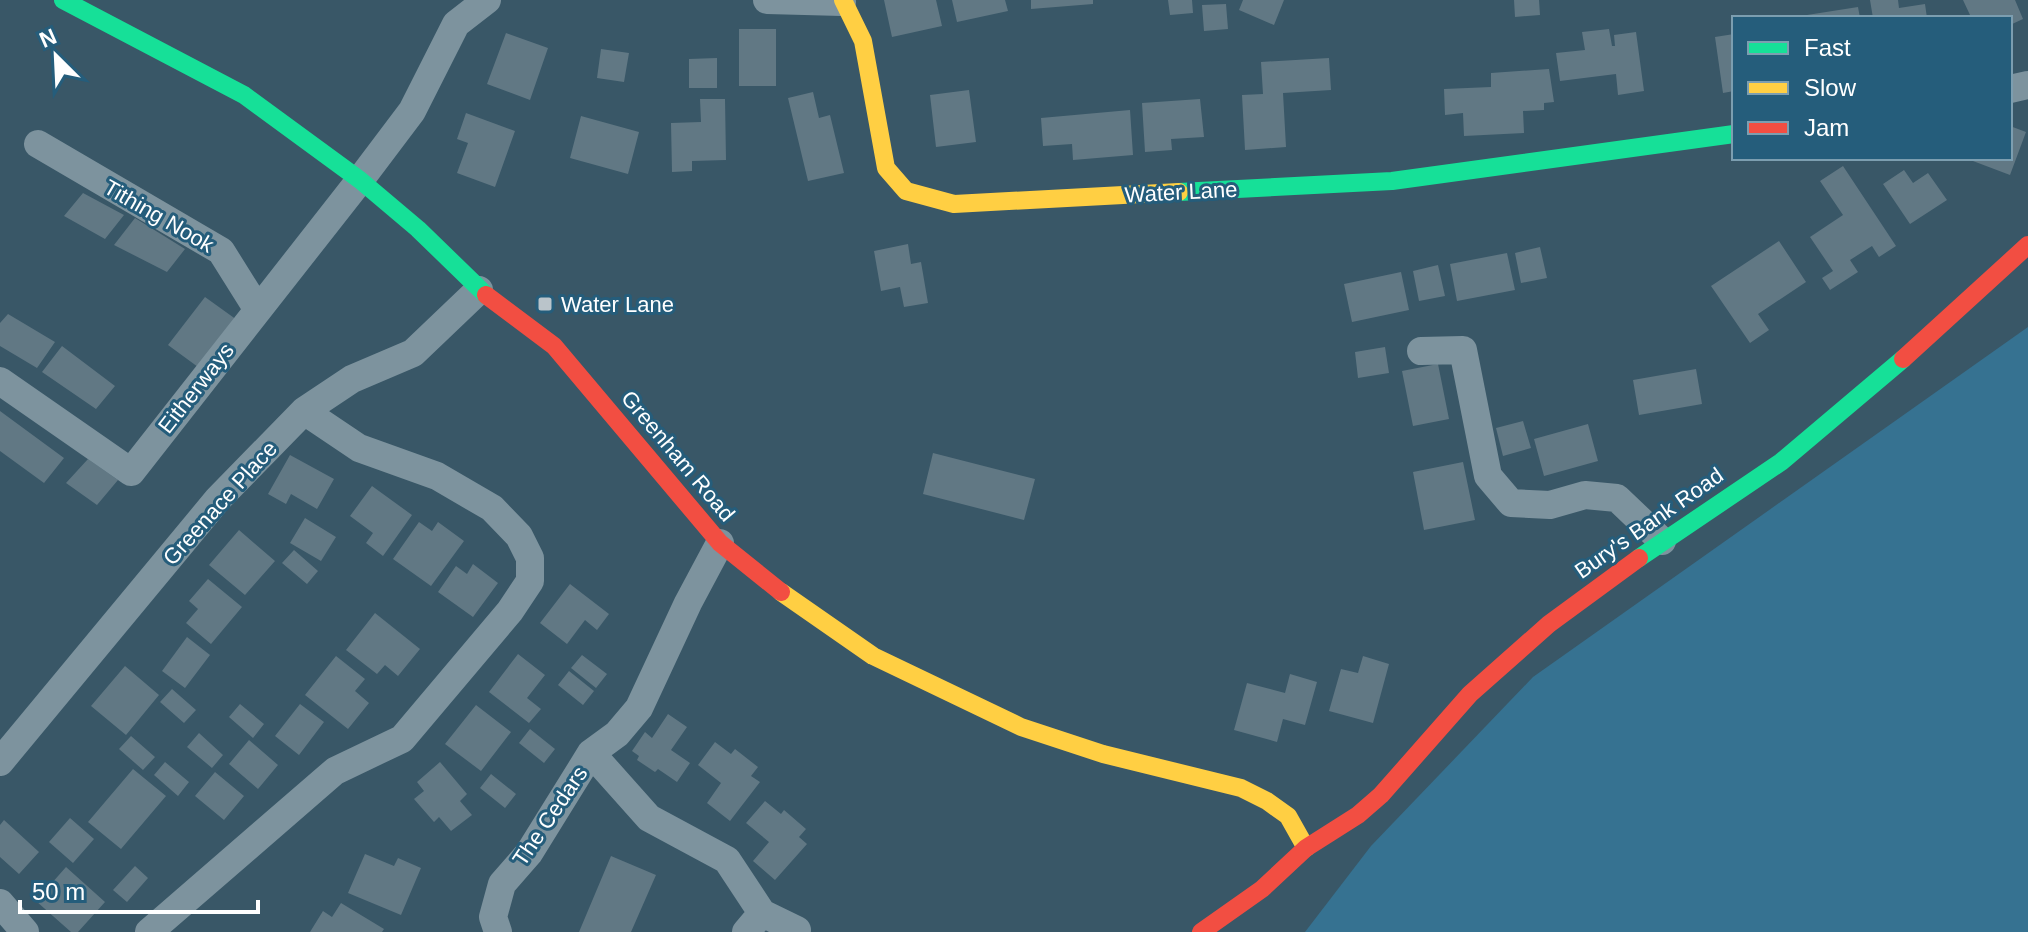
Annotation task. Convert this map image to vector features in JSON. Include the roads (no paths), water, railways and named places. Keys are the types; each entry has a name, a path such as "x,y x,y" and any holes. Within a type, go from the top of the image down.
{"street":[{"name":"Greenham Road","path":"63,0 244,95 360,180 418,229 479,290 554,346 720,543 797,605 873,656 1021,727 1103,754 1241,788 1288,816 1306,848"},
{"path":"360,180 412,111 456,24 487,0"},
{"name":"Water Lane","path":"767,0 842,1 863,41 886,168 906,191 954,204 1392,181 1732,134"},
{"name":"Tithing Nook","path":"38,144 221,251 258,310"},
{"name":"Eitherways","path":"0,381 131,472 360,180"},
{"name":"Bury's Bank Road","path":"1201,932 1262,889 1306,848 1358,815 1381,795 1470,694 1549,624 1662,541 1781,462 1884,376 2028,245"},
{"name":"Greenace Place","path":"0,762 218,499 304,411 352,379 413,353 479,290"},
{"path":"1421,351 1463,350 1488,476 1511,503 1550,505 1585,495 1617,498 1662,541"},
{"path":"149,932 335,771 402,739 510,611 530,581 530,558 519,536 492,508 437,476 359,448 304,411"},
{"name":"The Cedars","path":"498,932 493,917 502,884 529,853 591,753 617,734 639,708 720,543"},
{"path":"591,753 649,818 727,860 754,922 797,930"},
{"path":"0,903 25,932"}],"place":[{"name":"Water Lane","path":"545,304"}]}
